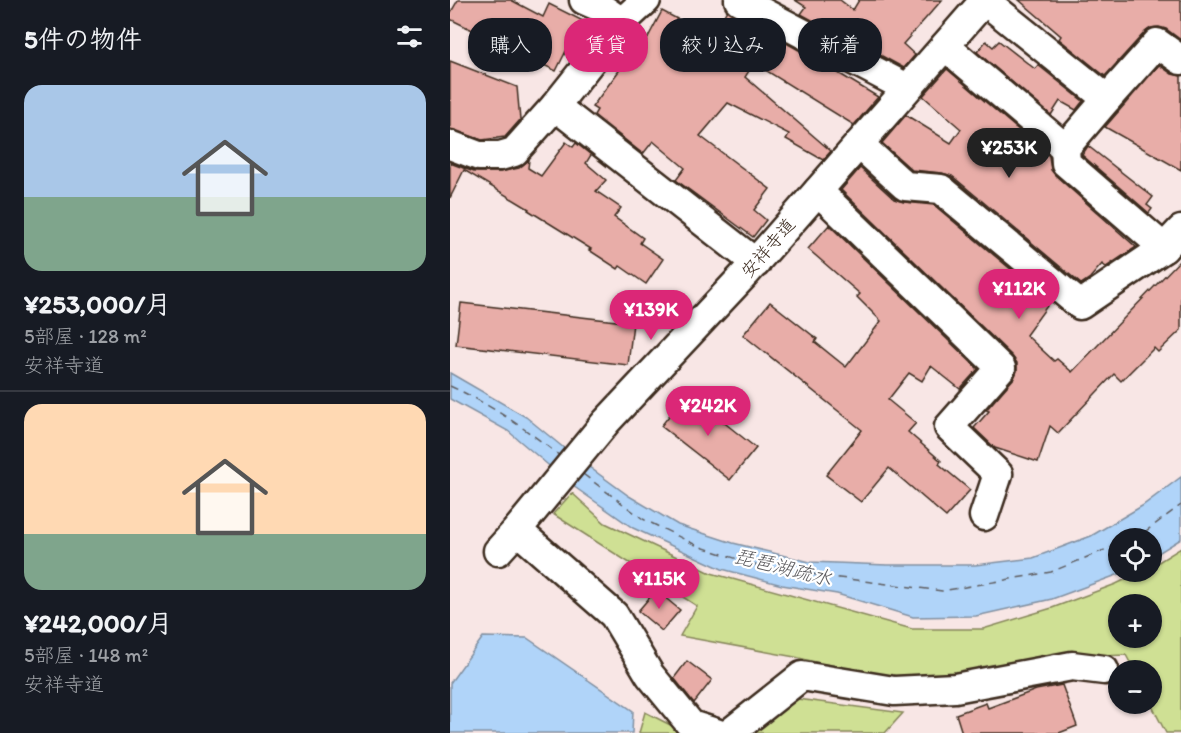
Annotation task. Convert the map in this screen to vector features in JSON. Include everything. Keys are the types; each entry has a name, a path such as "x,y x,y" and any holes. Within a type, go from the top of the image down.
{"street":[{"path":"584,0 616,18"},
{"path":"626,18 646,0"},
{"path":"739,0 907,88"},
{"path":"985,0 1107,99"},
{"name":"安祥寺道","path":"498,551 549,494 606,422 756,262 985,0"},
{"path":"859,144 905,186 941,189 1080,305 1173,239 1066,163 1065,148 1157,43 1181,60"},
{"path":"945,46 1065,148"},
{"path":"450,145 479,156 500,156 514,152 582,72"},
{"path":"555,106 756,262"},
{"path":"818,191 1001,368 950,427 998,474 984,516"},
{"path":"517,530 614,615 650,675 691,725 716,733"},
{"path":"730,733 802,676 894,691 955,688 1072,666 1104,670"}],"green space":[{"path":"572,493 605,523 711,573 912,629 983,629 1052,608 1120,582 1162,582 1162,560 1181,548 1181,733 1166,733 1156,714 1162,714 1162,660 1129,660 1126,655 1071,657 950,679 893,681 795,657 680,636 697,606 553,514"},
{"path":"797,699 903,713 885,733 749,733"},
{"path":"645,712 686,733 639,733"}],"water":[{"name":"琵琶湖疏水","path":"450,373 526,417 629,496 678,525 733,543 810,562 975,565 1033,558 1091,536 1142,506 1181,477 1181,539 1162,551 1162,528 1108,528 1108,578 1052,599 976,616 913,617 837,594 782,585 722,569 633,528 573,486 508,431 450,399"},
{"path":"483,637 527,638 633,711 632,733 450,733 450,683"}],"building":[{"path":"458,0 511,0 543,17 549,4 577,18 564,18 564,55 556,71 552,69 552,18 468,18 468,28 450,19 450,14"},
{"path":"795,0 840,0 853,10 859,0 942,0 903,44 915,55 904,68 882,56 882,18 808,18 801,14 806,7"},
{"path":"1019,0 1181,0 1181,40 1166,29 1151,28 1105,76 1059,39 1061,36"},
{"path":"727,10 741,18 723,18"},
{"path":"662,11 675,18 660,18 660,72 748,72 745,77 831,151 823,160 786,139 789,134 728,103 700,136 770,189 754,210 766,220 753,237 676,180 685,168 653,141 643,154 594,115 597,110 592,107 618,72 648,72 648,37"},
{"path":"986,41 993,47 999,41 1035,69 1038,65 1083,101 1076,110 1060,101 1051,115 977,52"},
{"path":"786,43 798,50 798,72 837,72 878,97 854,125 769,72 786,72"},
{"path":"450,61 468,68 468,72 478,72 517,87 520,120 505,137 482,140 450,129"},
{"path":"1159,65 1172,74 1181,76 1181,170 1105,127"},
{"path":"947,69 1049,156 1051,170 1055,175 1136,247 1106,267 1102,264 1090,278 1081,284 952,176 912,170 882,143 906,115 951,143 961,129 923,96"},
{"path":"566,142 573,147 576,143 591,155 586,163 606,180 596,191 621,208 614,217 643,238 640,243 663,259 646,284 620,266 618,269 529,209 464,170 450,198 450,163 474,172 500,172 519,168 529,160 528,168 541,176"},
{"path":"1088,146 1153,197 1147,205 1152,209 1149,213 1082,155"},
{"path":"860,168 894,199 934,205 1050,302 1026,335 1054,361 1057,359 1072,372 1181,259 1181,330 1158,352 1154,348 1121,381 1114,374 1058,433 1050,426 1038,462 995,448 974,428 989,411 986,410 1014,378 1017,363 841,190"},
{"path":"829,225 978,369 960,389 931,366 922,381 909,373 888,400 916,423 908,432 941,461 939,464 970,490 946,517 889,468 861,502 826,475 862,430 743,335 770,302 817,339 815,342 846,367 881,321 857,297 860,294 808,249"},
{"path":"461,303 633,323 628,365 456,345"},
{"path":"687,393 756,448 730,480 661,426"},
{"path":"656,590 680,610 662,631 638,611"},
{"path":"687,661 712,680 694,703 674,678"},
{"path":"1062,685 1077,726 1059,733 962,733 956,714 986,703 988,708 1036,690"}],"ferry route":[{"path":"450,386 507,418 560,456"},
{"path":"583,474 643,519 698,546 762,567 839,578 942,591 1051,572 1108,549"},
{"path":"1150,528 1181,505"}]}
